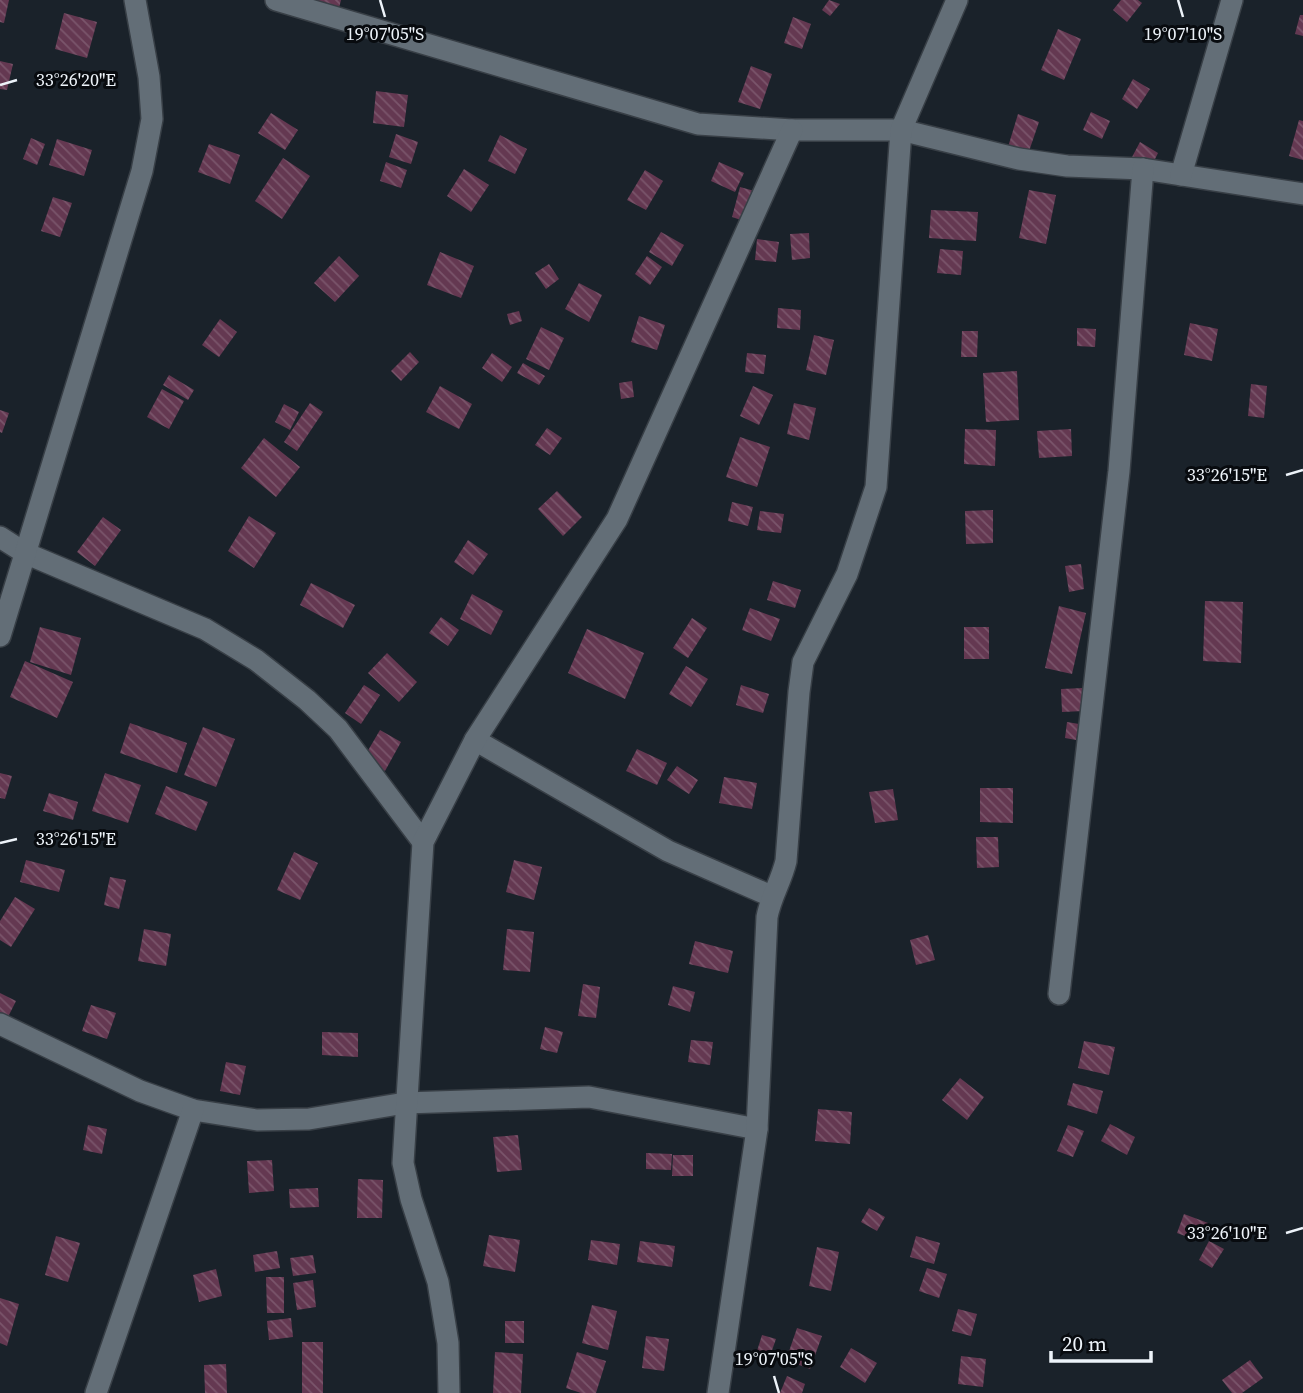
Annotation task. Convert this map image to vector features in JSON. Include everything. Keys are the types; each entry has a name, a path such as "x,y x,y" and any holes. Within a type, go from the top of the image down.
{"street":[{"path":"0,636 138,184 152,119 149,77 135,0"},
{"path":"276,0 698,124 792,130 901,130 1019,159 1067,166 1143,169 1303,194"},
{"path":"718,1393 757,1129 767,917 771,896 781,880 786,861 803,662 848,574 876,487 901,130 957,0"},
{"path":"1181,175 1232,0"},
{"path":"449,1393 449,1343 438,1282 411,1199 403,1163 423,842 475,740 617,519 792,130"},
{"path":"1059,994 1119,471 1143,169"},
{"path":"0,537 25,553 205,629 256,660 307,700 338,729 423,842"},
{"path":"475,740 668,851 771,896"},
{"path":"0,1024 140,1091 193,1110 257,1120 309,1119 405,1103 589,1097 757,1129"},
{"path":"96,1393 193,1110"}],"building":[{"path":"0,0 9,0 4,23 0,22"},
{"path":"305,0 341,0 338,12"},
{"path":"829,0 840,4 830,16 822,10"},
{"path":"1121,0 1138,0 1142,3 1127,22 1113,10"},
{"path":"64,13 97,22 87,58 55,49"},
{"path":"1300,15 1303,15 1303,36 1295,34"},
{"path":"793,17 811,24 802,49 784,43"},
{"path":"1058,29 1081,39 1064,80 1041,70"},
{"path":"0,61 13,64 7,90 0,89"},
{"path":"751,66 772,74 760,109 738,102"},
{"path":"1133,79 1150,89 1137,109 1122,99"},
{"path":"376,91 408,95 404,127 373,123"},
{"path":"1091,112 1110,121 1102,139 1083,130"},
{"path":"271,113 298,130 285,150 258,133"},
{"path":"1018,114 1039,122 1028,154 1008,147"},
{"path":"1299,120 1303,121 1303,160 1289,156"},
{"path":"396,134 418,142 411,164 389,157"},
{"path":"500,135 527,149 515,174 488,161"},
{"path":"31,138 45,144 37,165 23,159"},
{"path":"57,139 92,150 84,176 49,165"},
{"path":"1140,142 1158,153 1151,167 1132,157"},
{"path":"209,144 240,155 230,184 198,172"},
{"path":"283,158 310,176 282,219 255,201"},
{"path":"386,162 407,170 401,188 380,181"},
{"path":"719,162 744,173 735,192 711,181"},
{"path":"464,169 489,185 471,212 447,196"},
{"path":"645,170 663,181 646,210 627,200"},
{"path":"740,187 758,192 750,223 732,217"},
{"path":"1029,190 1056,195 1046,244 1019,238"},
{"path":"53,197 72,203 60,237 41,231"},
{"path":"931,210 978,212 976,241 929,238"},
{"path":"661,232 684,245 672,266 649,252"},
{"path":"809,233 810,258 792,260 790,234"},
{"path":"757,239 779,242 776,262 755,260"},
{"path":"940,249 963,251 961,275 937,273"},
{"path":"440,252 474,266 461,298 427,285"},
{"path":"339,256 359,276 335,302 314,283"},
{"path":"647,256 662,267 650,285 635,274"},
{"path":"549,264 559,279 546,289 535,273"},
{"path":"579,283 602,295 589,322 565,309"},
{"path":"778,308 801,310 800,330 777,328"},
{"path":"519,311 522,321 510,325 507,314"},
{"path":"639,316 665,325 657,350 631,342"},
{"path":"220,319 237,332 219,357 202,345"},
{"path":"1190,323 1218,329 1212,361 1184,355"},
{"path":"541,327 564,338 549,370 526,359"},
{"path":"1077,328 1096,329 1095,347 1077,346"},
{"path":"962,331 978,331 977,357 961,357"},
{"path":"814,335 834,340 826,375 806,370"},
{"path":"410,352 419,362 401,381 391,371"},
{"path":"492,353 512,367 502,382 482,368"},
{"path":"747,353 766,355 764,374 745,372"},
{"path":"523,363 545,376 539,385 517,373"},
{"path":"1017,371 1019,420 986,422 983,373"},
{"path":"169,375 194,390 188,400 163,385"},
{"path":"632,381 634,397 621,399 619,383"},
{"path":"1251,384 1267,386 1264,418 1248,416"},
{"path":"440,386 472,404 459,429 426,412"},
{"path":"753,386 773,395 759,425 740,416"},
{"path":"162,389 184,401 169,429 147,417"},
{"path":"310,403 323,412 297,451 284,442"},
{"path":"794,403 816,408 809,440 787,434"},
{"path":"284,404 299,412 290,430 275,422"},
{"path":"0,410 9,413 2,433 0,432"},
{"path":"547,428 562,438 550,455 535,445"},
{"path":"965,429 996,430 995,466 964,464"},
{"path":"1071,429 1072,456 1039,458 1037,431"},
{"path":"740,437 770,447 757,487 726,477"},
{"path":"264,438 300,467 276,497 241,468"},
{"path":"557,491 582,517 563,536 538,509"},
{"path":"732,502 753,507 748,526 728,521"},
{"path":"993,510 993,543 966,544 965,511"},
{"path":"760,511 784,514 781,533 757,530"},
{"path":"249,516 276,533 254,568 228,551"},
{"path":"103,517 121,530 95,566 77,552"},
{"path":"468,540 488,554 473,575 454,562"},
{"path":"1081,564 1084,589 1069,592 1065,566"},
{"path":"773,581 801,590 795,608 767,600"},
{"path":"311,583 355,605 343,628 300,605"},
{"path":"472,594 503,611 491,635 460,619"},
{"path":"1205,601 1243,602 1241,663 1203,661"},
{"path":"1059,606 1086,613 1072,674 1045,668"},
{"path":"750,608 780,619 771,641 742,630"},
{"path":"441,617 459,630 448,646 429,633"},
{"path":"692,618 707,628 688,658 673,648"},
{"path":"40,627 81,638 71,675 30,662"},
{"path":"964,627 989,627 989,659 964,659"},
{"path":"587,629 644,653 625,699 568,673"},
{"path":"387,653 417,682 399,702 368,673"},
{"path":"25,661 73,682 57,718 10,697"},
{"path":"686,666 708,679 691,707 669,694"},
{"path":"364,685 380,695 361,724 345,713"},
{"path":"741,685 769,694 763,713 736,705"},
{"path":"1083,688 1084,711 1062,712 1061,689"},
{"path":"1067,722 1079,724 1076,740 1065,738"},
{"path":"130,723 187,743 177,773 120,753"},
{"path":"203,727 235,739 216,787 184,775"},
{"path":"380,730 401,742 385,771 363,759"},
{"path":"637,749 667,763 657,785 626,771"},
{"path":"677,766 698,780 689,794 667,780"},
{"path":"0,773 12,776 5,799 0,798"},
{"path":"105,773 141,785 128,823 92,811"},
{"path":"724,777 757,783 752,809 719,803"},
{"path":"166,786 208,802 196,831 155,814"},
{"path":"980,788 1013,788 1013,823 980,822"},
{"path":"893,789 898,820 875,823 869,792"},
{"path":"49,793 78,802 73,820 43,811"},
{"path":"976,837 998,837 999,867 977,868"},
{"path":"294,852 318,863 300,900 277,890"},
{"path":"26,860 65,870 59,892 20,882"},
{"path":"514,860 542,867 534,900 506,892"},
{"path":"110,877 126,880 119,909 104,905"},
{"path":"15,897 35,909 11,947 0,940 0,921"},
{"path":"144,929 171,934 166,966 138,961"},
{"path":"507,929 534,932 530,972 503,970"},
{"path":"928,935 935,960 916,965 910,940"},
{"path":"695,941 733,951 728,973 689,964"},
{"path":"583,984 600,987 596,1018 578,1016"},
{"path":"673,986 695,992 690,1012 668,1005"},
{"path":"0,993 16,1001 4,1025 0,1023"},
{"path":"91,1005 116,1013 107,1039 82,1031"},
{"path":"545,1027 563,1032 557,1053 540,1049"},
{"path":"322,1032 358,1033 358,1057 322,1055"},
{"path":"691,1040 713,1042 710,1065 688,1062"},
{"path":"1084,1041 1115,1047 1109,1075 1078,1068"},
{"path":"226,1062 246,1066 240,1095 220,1091"},
{"path":"960,1078 984,1097 967,1120 942,1100"},
{"path":"1073,1083 1103,1091 1097,1114 1067,1105"},
{"path":"818,1109 852,1112 850,1144 815,1141"},
{"path":"1110,1124 1135,1137 1127,1155 1101,1141"},
{"path":"88,1125 107,1129 102,1154 83,1150"},
{"path":"1068,1125 1084,1131 1073,1157 1057,1151"},
{"path":"518,1135 522,1170 497,1172 493,1137"},
{"path":"646,1153 672,1154 671,1170 646,1169"},
{"path":"673,1155 693,1155 693,1176 672,1176"},
{"path":"272,1160 274,1191 249,1193 247,1161"},
{"path":"358,1179 383,1180 382,1218 357,1218"},
{"path":"318,1188 319,1207 290,1208 289,1189"},
{"path":"869,1208 885,1217 877,1231 861,1222"},
{"path":"1184,1214 1208,1223 1201,1242 1177,1233"},
{"path":"489,1235 520,1240 515,1272 483,1266"},
{"path":"56,1236 80,1243 68,1282 45,1275"},
{"path":"916,1236 940,1243 934,1264 910,1257"},
{"path":"591,1240 620,1244 617,1265 588,1260"},
{"path":"640,1241 675,1246 672,1267 637,1262"},
{"path":"1209,1241 1224,1249 1212,1268 1199,1260"},
{"path":"817,1247 839,1252 831,1291 809,1286"},
{"path":"277,1251 280,1268 255,1272 253,1255"},
{"path":"313,1255 316,1273 293,1276 290,1258"},
{"path":"927,1268 947,1274 939,1298 919,1291"},
{"path":"216,1269 222,1296 199,1302 193,1275"},
{"path":"266,1277 284,1277 284,1313 267,1313"},
{"path":"313,1280 316,1307 297,1310 293,1283"},
{"path":"0,1298 19,1304 7,1346 0,1343"},
{"path":"592,1305 617,1311 608,1350 582,1343"},
{"path":"958,1309 977,1314 971,1336 952,1331"},
{"path":"291,1318 293,1337 269,1340 267,1321"},
{"path":"505,1321 524,1321 524,1343 505,1343"},
{"path":"797,1328 822,1336 810,1369 786,1360"},
{"path":"762,1335 776,1339 770,1356 757,1351"},
{"path":"646,1336 669,1339 664,1371 642,1368"},
{"path":"302,1342 323,1342 323,1393 302,1393"},
{"path":"851,1348 877,1363 865,1383 840,1367"},
{"path":"495,1352 523,1354 521,1393 493,1393"},
{"path":"577,1352 606,1361 596,1393 581,1393 566,1388"},
{"path":"961,1356 986,1359 983,1387 958,1384"},
{"path":"1250,1360 1263,1378 1242,1393 1232,1393 1222,1380"},
{"path":"226,1364 227,1393 205,1393 204,1365"},
{"path":"787,1376 805,1384 802,1393 780,1393"}]}
